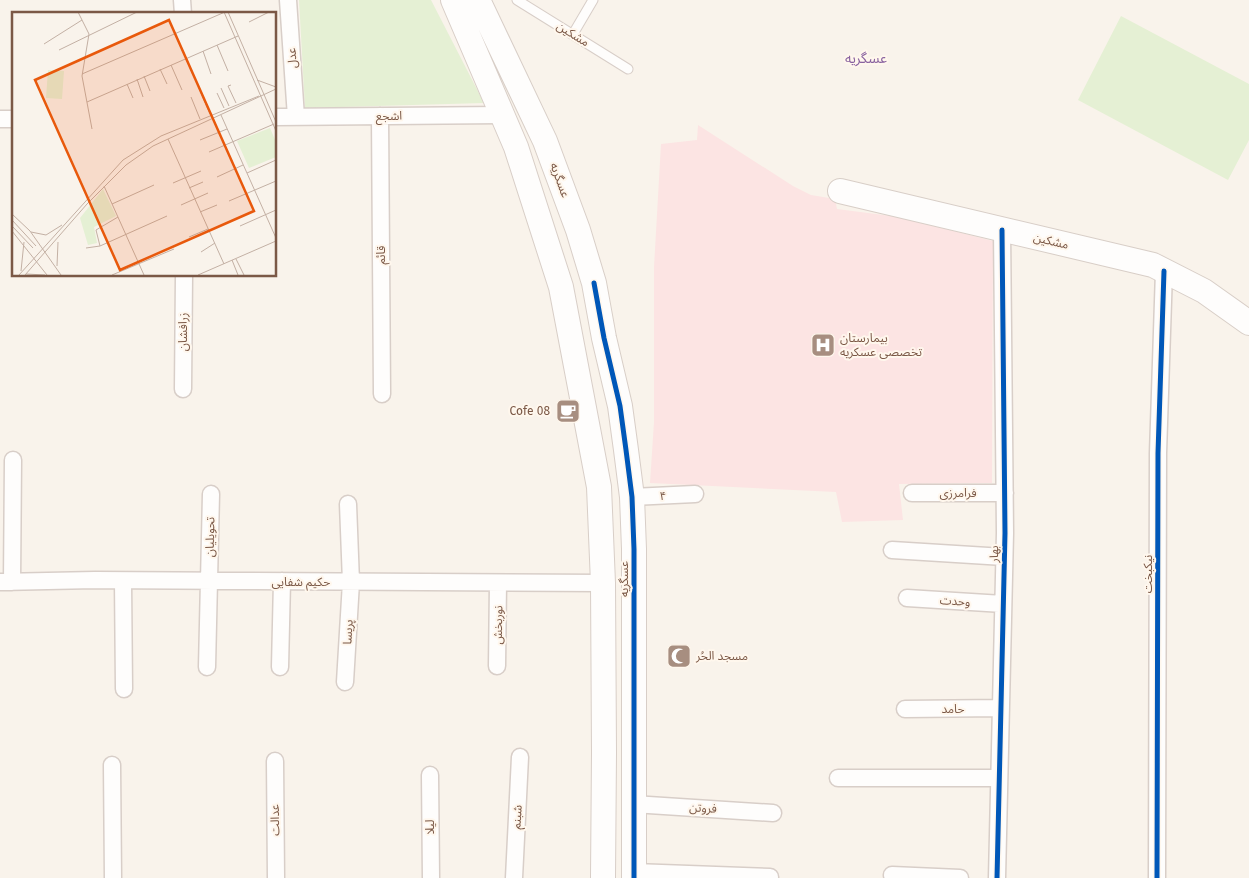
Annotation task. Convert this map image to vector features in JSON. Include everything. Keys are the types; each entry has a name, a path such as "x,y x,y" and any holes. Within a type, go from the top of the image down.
{"main road":[{"name":"عسگریه","path":"453,0 516,147 561,287 599,487 603,583 603,878"},
{"name":"عسگریه","path":"478,0 546,141 578,230 594,283 604,338 620,406 632,497 634,549 634,875"},
{"name":"مشکین","path":"840,191 1153,265 1204,291 1249,323"}],"street":[{"name":"عدل","path":"288,0 296,117"},
{"name":"اشجع","path":"276,117 502,115"},
{"name":"قائم","path":"380,116 382,394"},
{"name":"بهار","path":"997,878 1004,557 1002,230"},
{"name":"نیکبخت","path":"1157,878 1158,453 1164,270"},
{"name":"زرافشان","path":"183,389 184,276"},
{"path":"6,582 13,460"},
{"name":"فرامرزی","path":"912,493 1004,493"},
{"name":"تحویلیان","path":"209,581 211,494"},
{"name":"۴","path":"632,497 695,494"},
{"name":"پریسا","path":"346,682 351,582 348,504"},
{"path":"892,550 1004,557"},
{"path":"123,581 124,690"},
{"path":"207,667 209,581"},
{"path":"280,666 282,581"},
{"name":"حکیم شفایی","path":"6,582 603,583"},
{"name":"نوربخش","path":"497,666 498,583"},
{"name":"وحدت","path":"907,598 1003,604"},
{"name":"حامد","path":"905,709 1001,708"},
{"name":"شبنم","path":"514,878 520,757"},
{"name":"عدالت","path":"275,761 276,878"},
{"path":"112,765 113,878"},
{"name":"لیلا","path":"430,776 431,878"},
{"path":"838,778 999,778"},
{"name":"فروتن","path":"633,804 773,813"},
{"path":"634,875 770,877"},
{"path":"892,875 960,878"}],"lane":[{"name":"مشکین","path":"517,0 628,69"},
{"path":"573,34 593,0"}],"shaded area":[{"name":"بیمارستان تخصصی عسکریه","path":"698,125 793,186 811,195 835,199 837,209 899,217 993,241 992,483 899,484 903,520 842,522 836,492 650,483 654,422 654,267 661,144 697,140"}],"green space":[{"path":"299,0 431,0 484,103 305,108"},
{"path":"1121,16 1249,84 1249,140 1228,180 1078,100"}],"cycle path":[{"path":"997,878 1005,533 1002,230"},
{"path":"1157,878 1158,453 1164,271"},
{"path":"594,283 604,338 620,406 632,497 634,549 634,878"}],"place":[{"name":"بیمارستان تخصصی عسکریه","path":"823,345"},
{"name":"Cofe 08","path":"568,411"},
{"name":"مسجد الحُر","path":"679,656"}],"district":[{"name":"عسگریه","path":"866,58"}]}
